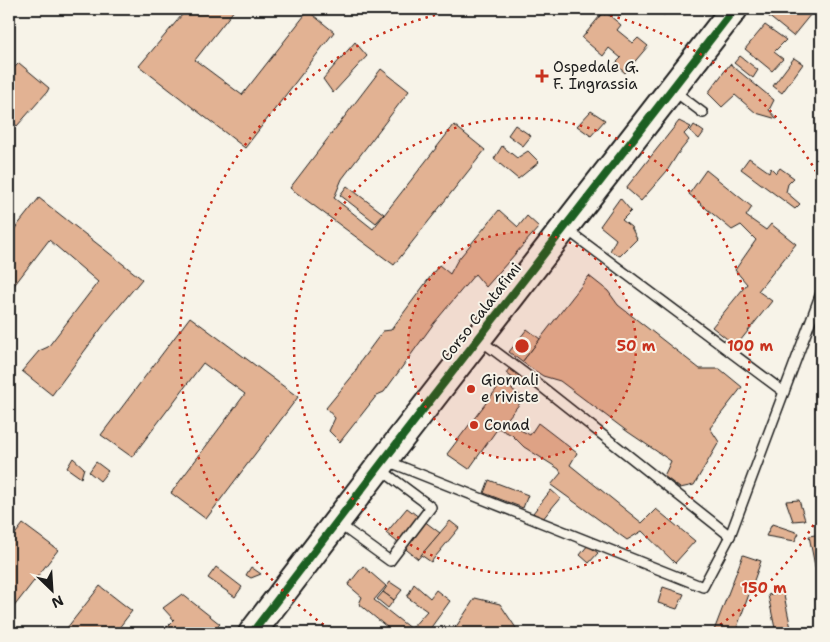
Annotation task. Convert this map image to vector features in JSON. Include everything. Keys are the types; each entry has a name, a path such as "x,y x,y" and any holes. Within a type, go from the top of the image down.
{"main road":[{"name":"Corso Calatafimi","path":"252,633 734,9"}],"lane":[{"path":"672,90 703,113"},
{"path":"564,228 784,392"},
{"path":"381,464 704,587 730,536 821,294"},
{"path":"478,338 730,536"},
{"path":"336,522 390,561 431,507 381,464"}],"building":[{"path":"187,9 235,9 195,60 242,95 308,11 334,32 245,148 139,66"},
{"path":"653,9 671,9 664,15"},
{"path":"772,9 815,9 793,36 767,15"},
{"path":"604,11 621,25 617,30 633,43 638,38 648,46 625,73 615,64 621,58 609,48 603,56 582,38"},
{"path":"765,25 786,40 774,52 783,59 772,71 745,49"},
{"path":"355,42 367,56 333,93 323,79"},
{"path":"740,56 758,70 753,78 734,63"},
{"path":"794,58 803,64 782,93 773,86"},
{"path":"19,63 49,88 17,126 9,118 9,73"},
{"path":"730,64 774,100 769,110 777,119 756,113 735,95 722,107 708,93"},
{"path":"381,69 409,91 342,179 334,198 373,229 454,125 485,150 394,265 290,188"},
{"path":"591,111 605,120 591,136 577,126"},
{"path":"679,121 691,127 684,134 689,140 667,171 641,201 626,188"},
{"path":"515,125 531,136 523,146 508,135"},
{"path":"694,125 704,132 699,139 690,131"},
{"path":"502,146 517,158 528,151 539,162 518,179 494,159"},
{"path":"749,158 769,172 771,168 776,173 780,168 794,178 788,184 786,192 800,204 795,209 741,169"},
{"path":"706,170 752,207 746,216 766,230 771,224 796,244 758,291 772,301 736,346 712,327 747,284 735,270 756,240 741,225 732,230 689,194"},
{"path":"347,186 384,214 376,223 340,195"},
{"path":"39,198 142,279 106,322 52,395 22,371 39,351 48,347 98,282 49,240 9,292 9,236"},
{"path":"620,198 631,211 622,220 631,227 637,239 620,256 610,251 616,239 600,226"},
{"path":"499,210 518,227 527,216 539,227 486,287 475,274 434,323 384,392 377,395 340,442 329,431 335,418 326,408 354,374 360,362 383,331 391,330 439,265 450,274 457,261"},
{"path":"589,276 608,291 618,305 700,369 720,369 742,387 710,428 719,442 694,485 680,488 664,476 671,461 628,432 560,381 543,376 522,362"},
{"path":"190,317 298,397 206,519 171,493 245,394 203,363 132,457 101,435"},
{"path":"527,329 540,339 522,362 509,352"},
{"path":"512,365 531,381 526,388 506,373"},
{"path":"502,382 524,398 505,422 530,435 538,423 577,453 570,465 642,523 656,509 695,541 675,563 642,531 627,540 551,485 561,473 559,469 524,447 512,435 498,428 469,469 447,454"},
{"path":"73,458 84,468 81,478 67,468"},
{"path":"96,462 108,471 100,481 89,472"},
{"path":"489,480 528,495 523,508 484,493"},
{"path":"551,490 560,498 542,520 533,513"},
{"path":"799,500 805,520 793,521 786,501"},
{"path":"407,508 440,533 418,559 386,533"},
{"path":"450,521 459,528 431,562 421,555"},
{"path":"23,524 58,550 9,613 9,542"},
{"path":"772,524 799,533 795,541 766,536"},
{"path":"821,534 821,596 809,536"},
{"path":"588,545 598,553 589,563 580,555"},
{"path":"743,555 761,561 735,633 713,633"},
{"path":"363,566 386,586 374,600 411,629 427,611 407,597 414,584 430,598 436,590 450,601 427,633 394,633 359,604 362,597 348,585"},
{"path":"216,567 242,587 235,597 208,578"},
{"path":"251,567 261,574 251,578 246,575"},
{"path":"390,582 402,590 394,600 383,592"},
{"path":"100,586 132,611 115,633 63,633"},
{"path":"663,587 684,594 677,609 658,603"},
{"path":"783,591 792,633 776,633 768,595"},
{"path":"383,592 394,600 388,608 377,599"},
{"path":"182,594 220,624 212,633 175,633 167,627 174,620 163,608"},
{"path":"475,598 500,604 518,631 516,633 481,633 476,630 473,633 452,633"}],"cycle path":[{"path":"252,633 734,9"}],"place":[{"name":"Ospedale G. F. Ingrassia","path":"542,76"},
{"name":"Giornali e riviste","path":"471,389"},
{"name":"Conad","path":"474,425"}]}
